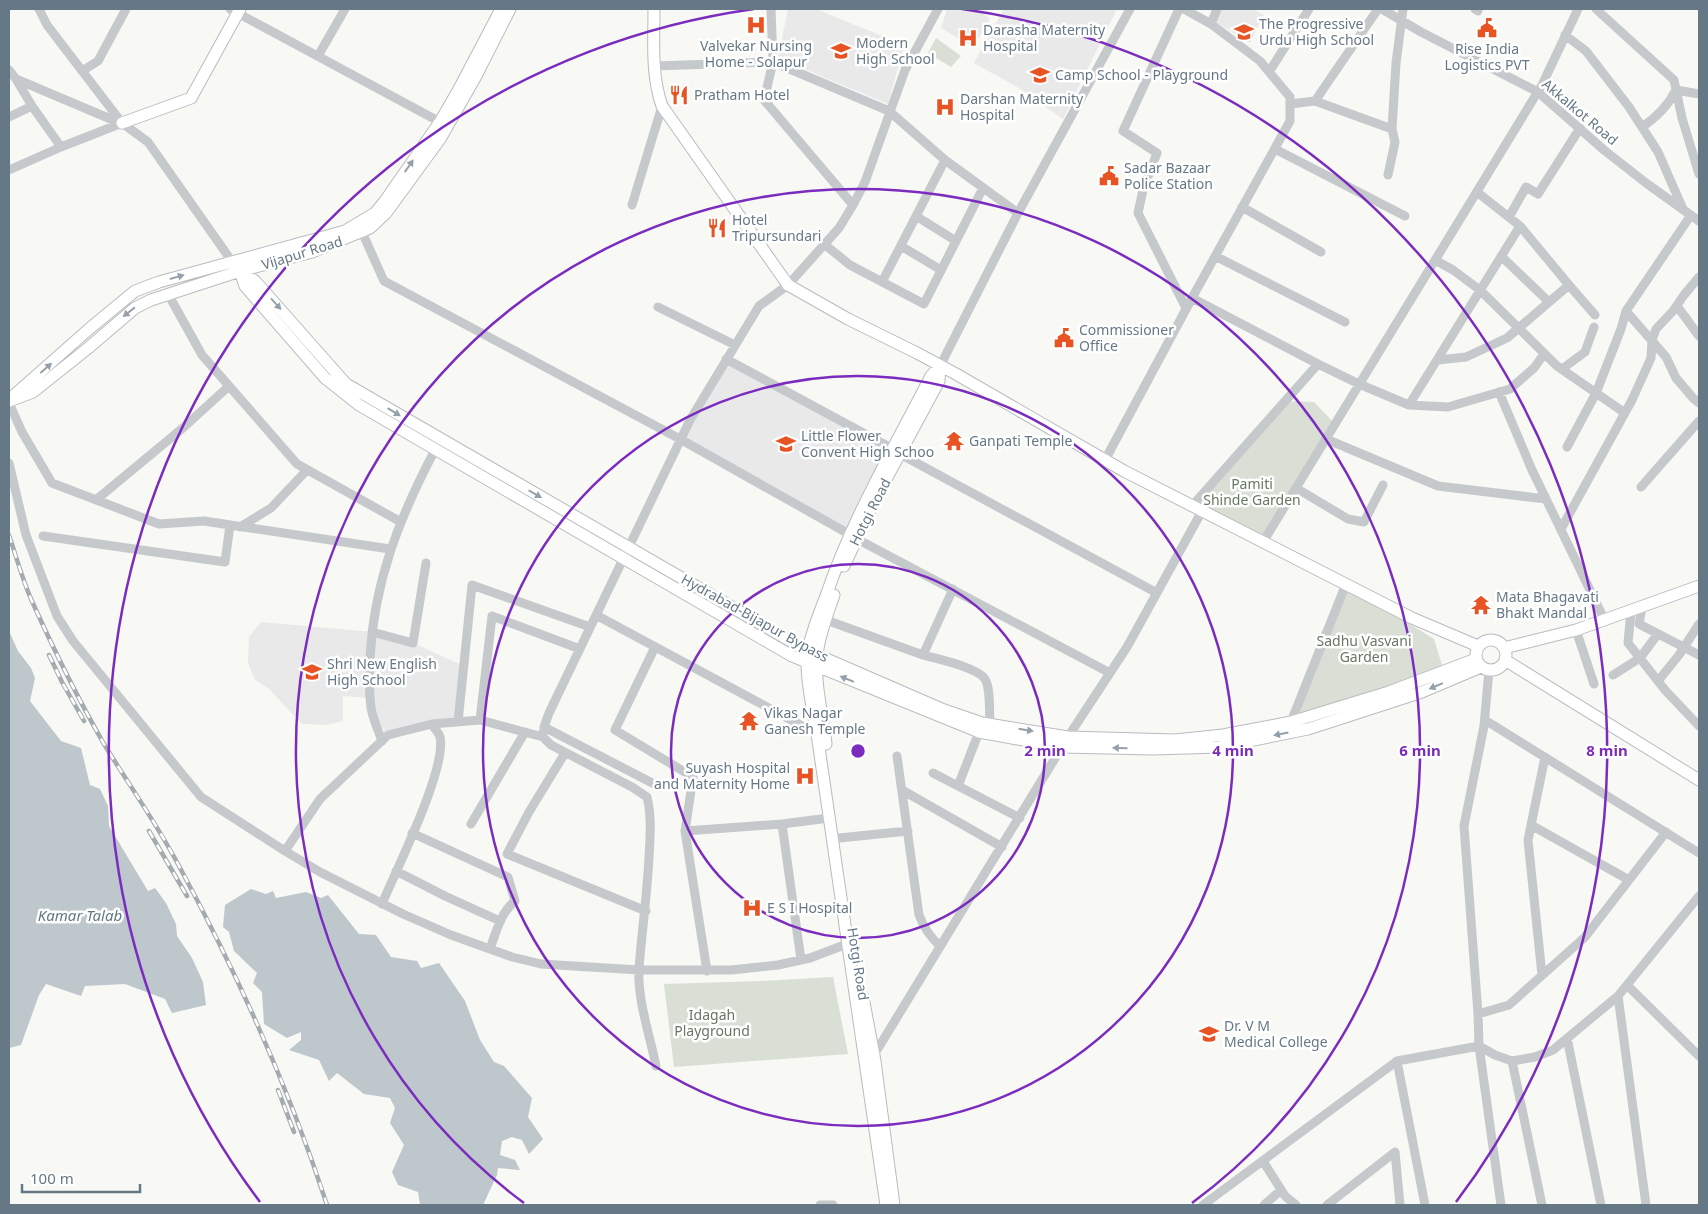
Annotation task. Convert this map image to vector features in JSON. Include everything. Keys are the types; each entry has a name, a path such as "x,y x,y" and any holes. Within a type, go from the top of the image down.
{"main road":[{"name":"Vijapur Road","path":"9,401 33,392 135,308 236,267 345,231 375,212 385,201 440,122 459,90 501,9"},
{"name":"Vijapur Road","path":"9,401 89,329 135,291 159,282 312,252 370,228 386,213 440,138 476,76 510,9"},
{"path":"654,9 654,66 657,92 662,106 788,285 848,319 940,366 1105,460 1412,618 1478,646"},
{"path":"122,123 191,98 236,10"},
{"path":"236,267 245,286 325,378 359,405 625,552"},
{"path":"236,267 255,281 346,384 625,552 792,656 812,659 979,732 1065,742 1153,748 1219,747 1308,729 1422,692 1482,665 1499,668 1505,654 1502,644 1492,640 1478,646 1476,650 1482,665"},
{"name":"Hotgi Road","path":"886,1205 816,734 812,659 815,625 837,562 853,537 897,451 939,381 940,366"},
{"name":"Hotgi Road","path":"853,537 812,659 861,986 874,1055 894,1205"},
{"path":"1505,654 1605,621 1699,586"},
{"path":"1505,654 1699,780"},
{"name":"Hydrabad-Bijapur Bypass","path":"812,659 944,710 990,725 1065,742 1175,740 1223,735 1291,722 1482,665"}],"street":[{"path":"39,9 48,25 122,123"},
{"path":"82,70 98,61 126,9"},
{"path":"318,56 345,9"},
{"path":"771,9 773,62 764,100 853,205"},
{"path":"543,737 549,713 690,420 759,306 788,285 838,228 853,205 865,182 905,70 938,9"},
{"path":"940,366 1018,213 1130,9"},
{"path":"1179,9 1123,131 1157,153 1143,190 1138,213 1186,308"},
{"path":"1105,460 1186,308 1290,121 1290,97 1260,61 1211,24 1184,9"},
{"path":"1211,24 1217,9"},
{"path":"1269,72 1309,9"},
{"path":"1315,101 1378,9"},
{"name":"Akkalkot Road","path":"1382,9 1421,32 1538,92 1646,183 1692,215"},
{"path":"1388,175 1395,142 1392,129 1396,64 1403,9"},
{"path":"1263,542 1538,92 1578,9"},
{"path":"1596,9 1674,80 1682,118 1699,174"},
{"path":"236,10 440,122"},
{"path":"1566,35 1586,51 1615,88 1658,152 1692,215 1626,311 1596,393 1567,447"},
{"path":"654,66 773,62 890,111 945,160 1018,213"},
{"path":"9,70 61,147"},
{"path":"16,79 122,123 148,142 236,267"},
{"path":"1642,127 1670,103 1676,90"},
{"path":"1676,90 1699,94"},
{"path":"1290,104 1315,101 1392,129"},
{"path":"9,117 32,106"},
{"path":"632,205 662,106"},
{"path":"9,170 122,123"},
{"path":"1509,217 1526,187 1538,194 1580,128"},
{"path":"1274,149 1405,216"},
{"path":"882,282 945,160"},
{"path":"824,244 850,265 924,304 983,188"},
{"path":"1477,192 1520,226 1595,315"},
{"path":"1242,207 1321,252"},
{"path":"916,216 956,241"},
{"path":"1409,405 1520,226"},
{"path":"362,232 384,280 680,439 853,537 1110,673"},
{"path":"901,246 941,270"},
{"path":"1215,256 1345,322"},
{"path":"1501,256 1549,302"},
{"path":"1435,260 1453,270 1480,290 1544,354 1562,369 1625,413"},
{"path":"1561,529 1625,413 1650,358 1652,340 1656,329 1699,277"},
{"path":"1438,360 1466,357 1506,338 1569,285"},
{"path":"168,294 202,355 297,464 401,522"},
{"path":"1192,298 1318,364 1409,405 1448,407 1510,389 1534,368 1544,354"},
{"path":"1676,306 1699,336"},
{"path":"658,307 735,345"},
{"path":"1626,311 1666,357 1676,378 1692,398 1699,403"},
{"path":"1562,369 1585,352 1594,327"},
{"path":"726,359 1157,593"},
{"path":"874,1055 1065,742 1127,647 1157,593 1197,508 1318,364"},
{"path":"96,500 184,427 229,386"},
{"path":"1498,392 1532,470 1605,621"},
{"path":"9,401 22,432 52,483 159,524 204,521 390,549"},
{"path":"1641,487 1699,421"},
{"path":"1326,439 1438,486 1546,499"},
{"path":"382,741 372,709 369,675 372,632 379,591 390,549 412,494 436,448"},
{"path":"9,463 26,535 57,616 73,641 201,797 320,872 402,914 451,935 541,964 639,970 731,970 778,965 801,960 847,944"},
{"path":"240,526 271,508 307,470"},
{"path":"1296,488 1348,519 1364,522 1383,485"},
{"path":"43,536 225,562 230,525"},
{"path":"372,632 413,643 426,562"},
{"path":"1291,722 1346,584"},
{"path":"458,722 472,585 590,627"},
{"path":"923,655 953,589"},
{"path":"1636,609 1639,624 1657,635 1699,655"},
{"path":"1636,609 1628,643 1658,681 1699,726"},
{"path":"480,720 492,616 580,649"},
{"path":"596,616 816,734"},
{"path":"826,620 923,655 970,669 981,675 988,687 990,725"},
{"path":"1658,681 1684,648 1699,624"},
{"path":"1576,630 1594,684"},
{"path":"1613,676 1640,658 1657,635"},
{"path":"655,647 615,730 693,777 685,831 707,971"},
{"path":"1482,665 1485,720 1464,826 1479,1046 1501,1205"},
{"path":"285,851 320,799 388,735 432,724 480,720 543,737 551,745 647,797 650,808 651,835 646,911 639,970 640,993 656,1066"},
{"path":"1485,720 1699,853"},
{"path":"382,904 433,782 438,760 440,737 432,724"},
{"path":"544,727 660,787"},
{"path":"471,824 525,732"},
{"path":"958,786 979,732"},
{"path":"565,752 529,812 507,854 646,911"},
{"path":"897,756 919,915 928,934 940,946"},
{"path":"1542,975 1528,840 1545,757"},
{"path":"933,773 1020,818"},
{"path":"902,790 1002,847"},
{"path":"685,831 782,824 829,818"},
{"path":"782,824 801,960"},
{"path":"1532,825 1629,880"},
{"path":"839,838 908,831"},
{"path":"1478,1014 1509,1005 1585,937 1666,832"},
{"path":"412,833 508,877 515,901 508,907 500,921 490,949"},
{"path":"396,871 500,921"},
{"path":"1203,1205 1397,1061 1479,1046 1512,1061 1535,1057 1553,1050 1628,986 1699,896"},
{"path":"1628,986 1699,1056"},
{"path":"1618,996 1646,1205"},
{"path":"1567,1038 1601,1205"},
{"path":"1397,1061 1424,1205"},
{"path":"1512,1061 1542,1205"},
{"path":"1327,1205 1395,1152 1400,1205"},
{"path":"1263,1161 1285,1196 1296,1205"},
{"path":"1264,1205 1281,1190"},
{"path":"820,1205 833,1205"}],"shaded area":[{"name":"Modern High School","path":"788,9 816,9 904,45 888,104 778,58"},
{"name":"Darasha Maternity Hospital","path":"947,9 976,9 990,19 973,47 941,28"},
{"name":"Camp School - Playground","path":"1004,9 1117,9 1063,119 1019,88 974,63"},
{"name":"The Progressive Urdu High School","path":"1222,9 1253,9 1264,15 1250,43 1214,21"},
{"name":"Little Flower Convent High Schoo","path":"726,359 893,449 849,534 681,439"},
{"path":"261,622 372,632 413,643 464,666 458,722 388,735 374,717 371,698 343,696 343,721 326,725 302,724 268,688 255,680 248,663 249,637"}],"green space":[{"path":"936,38 961,56 951,67 928,53"},
{"name":"Pamiti Shinde Garden","path":"1285,401 1314,402 1335,424 1263,542 1192,506"},
{"name":"Sadhu Vasvani Garden","path":"1346,584 1434,639 1442,665 1416,680 1298,720 1317,641"},
{"name":"Idagah Playground","path":"833,977 848,1054 674,1067 664,984"}],"water":[{"name":"Kamar Talab","path":"9,631 18,651 31,668 35,678 30,701 61,741 81,748 90,785 100,789 108,806 109,826 148,891 155,888 166,903 176,924 177,936 192,958 203,982 206,1005 172,1013 165,999 125,984 85,986 81,996 46,984 39,995 21,1045 9,1048"},
{"path":"251,889 266,894 273,891 276,898 306,892 321,898 328,895 359,934 376,935 391,957 417,961 421,968 439,963 465,1001 480,1040 494,1062 504,1066 532,1098 528,1117 543,1139 529,1154 522,1140 512,1137 502,1141 500,1155 515,1160 520,1170 498,1168 497,1175 483,1205 420,1204 418,1192 398,1185 392,1172 404,1145 390,1123 395,1108 390,1098 364,1094 337,1073 329,1081 319,1060 289,1050 301,1040 301,1032 287,1038 264,1024 262,992 253,983 257,973 234,951 229,932 223,927 225,905"}],"railway":[{"path":"9,535 31,599 75,690 104,744 170,850 242,990 279,1075 327,1205"},
{"path":"49,655 84,721"},
{"path":"149,831 187,896"},
{"path":"278,1090 294,1132"}],"place":[{"name":"Valvekar Nursing Home - Solapur","path":"756,25"},
{"name":"Rise India Logistics PVT","path":"1487,28"},
{"name":"The Progressive Urdu High School","path":"1244,32"},
{"name":"Darasha Maternity Hospital","path":"968,38"},
{"name":"Modern High School","path":"841,51"},
{"name":"Camp School - Playground","path":"1040,75"},
{"name":"Pratham Hotel","path":"679,95"},
{"name":"Darshan Maternity Hospital","path":"945,107"},
{"name":"Sadar Bazaar Police Station","path":"1109,176"},
{"name":"Hotel Tripursundari","path":"717,228"},
{"name":"Commissioner Office","path":"1064,338"},
{"name":"Ganpati Temple","path":"954,441"},
{"name":"Little Flower Convent High Schoo","path":"786,444"},
{"name":"Mata Bhagavati Bhakt Mandal","path":"1481,605"},
{"name":"Shri New English High School","path":"312,672"},
{"name":"Vikas Nagar Ganesh Temple","path":"749,721"},
{"name":"Suyash Hospital and Maternity Home","path":"805,776"},
{"name":"E S I Hospital","path":"752,908"},
{"name":"Dr. V M Medical College","path":"1209,1034"}]}
